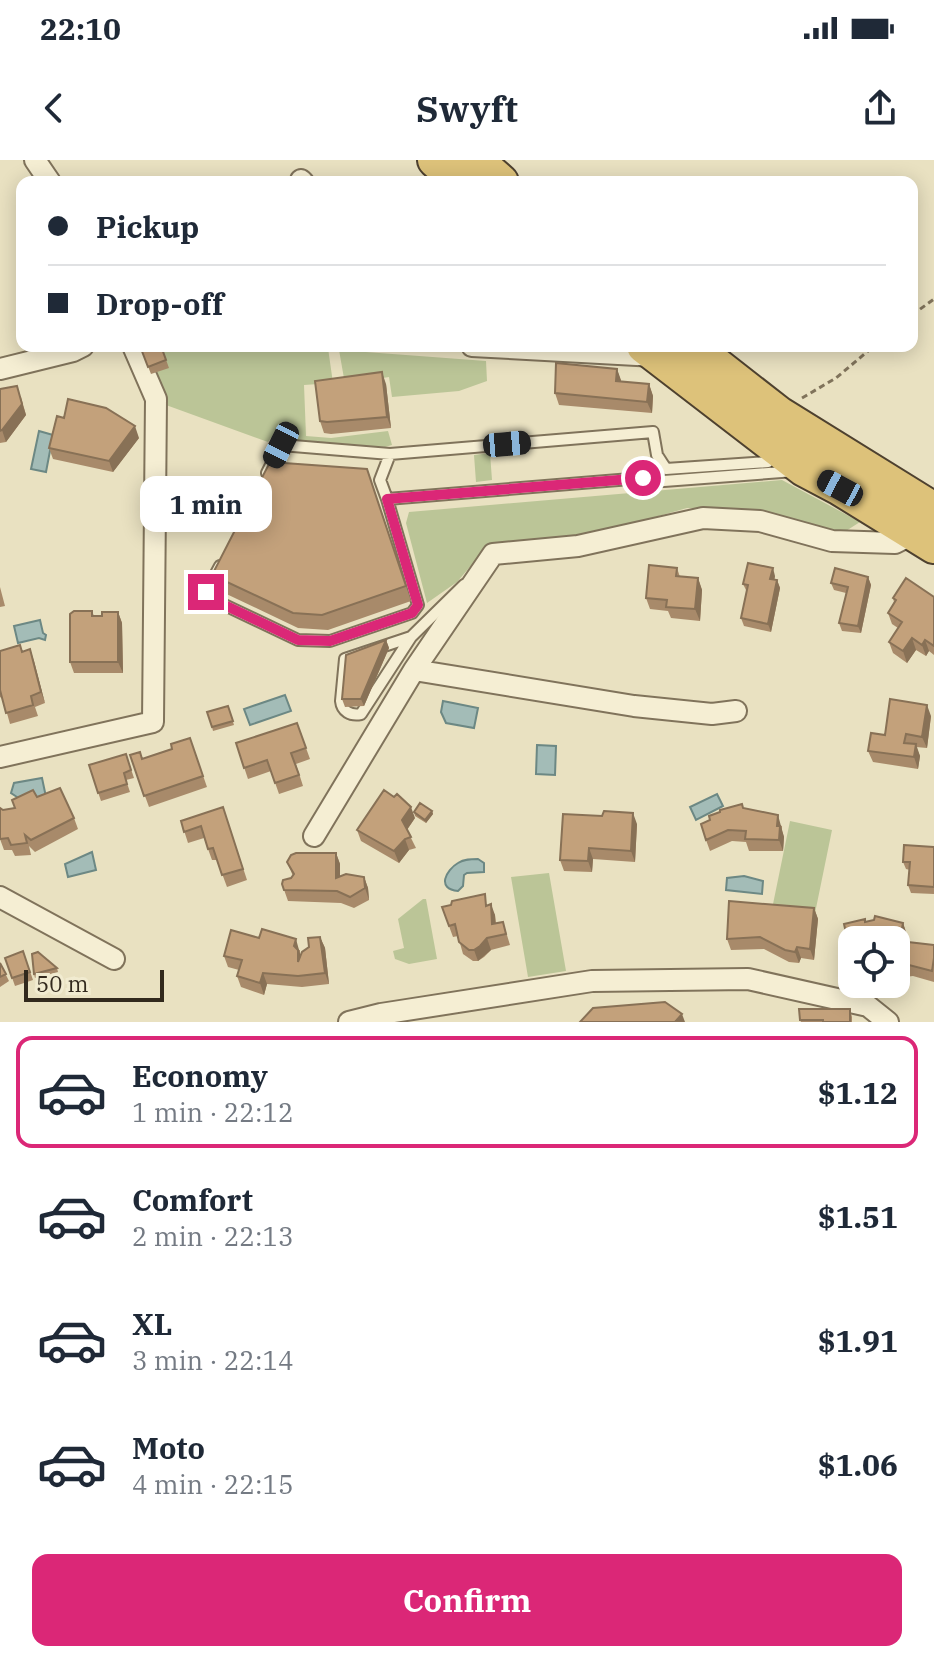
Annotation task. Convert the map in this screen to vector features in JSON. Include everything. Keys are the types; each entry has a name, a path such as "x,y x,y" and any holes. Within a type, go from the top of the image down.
{"highway":[{"path":"435,160 453,176"},
{"path":"476,160 494,176"},
{"path":"650,352 804,469 927,530"},
{"path":"700,352 927,530"}],"street":[{"path":"0,369 69,352"},
{"path":"0,757 153,722 156,399 136,352"},
{"path":"314,836 414,670 493,554 578,546 703,518 760,521 832,541 895,543 927,530"},
{"path":"414,670 634,706 712,714 736,711"},
{"path":"0,897 114,959"},
{"path":"349,1022 381,1014 592,981 748,979 868,1006 888,1022"}],"lane":[{"path":"260,485 281,445 390,454 653,432 657,455 666,469 768,462 776,448"},
{"path":"226,552 206,592 216,601 298,640 330,641 412,613 418,605 380,480 390,454"},
{"path":"387,499 643,478 664,481 804,469"},
{"path":"411,637 345,659 341,701 345,711 361,714 411,637 464,584 473,584"}],"path":[{"path":"779,414 836,378 867,352"}],"green space":[{"path":"159,352 329,352 333,383 304,385 306,436 331,438 388,431 392,445 385,447 271,438 268,442 166,405 151,375"},
{"path":"339,352 486,361 487,381 459,391 392,397 389,377 345,384"},
{"path":"490,453 492,480 476,482 474,455"},
{"path":"782,480 860,522 838,536 740,510 687,508 620,527 486,548 457,582 427,603 406,523 409,512"},
{"path":"790,821 832,830 814,918 772,909"},
{"path":"549,873 566,971 528,977 511,877"},
{"path":"426,899 437,959 409,964 395,959 393,951 404,948 398,919"}],"water":[{"path":"39,431 53,435 46,472 31,469"},
{"path":"40,620 45,640 39,638 18,643 14,626"},
{"path":"285,695 291,711 250,725 244,709"},
{"path":"443,701 478,708 474,728 446,723 441,712"},
{"path":"537,745 556,746 555,775 536,774"},
{"path":"42,778 46,797 18,802 11,793 14,783"},
{"path":"717,794 723,806 696,820 690,807"},
{"path":"92,852 96,870 68,877 65,864"},
{"path":"478,859 484,863 484,872 464,875 463,886 458,891 447,887 445,879 454,866"},
{"path":"744,876 763,881 762,894 726,890 727,878"}],"building":[{"path":"142,352 163,352 166,360 148,367"},
{"path":"556,363 617,369 616,381 649,384 647,402 555,393"},
{"path":"382,372 387,417 320,421 315,381"},
{"path":"17,386 22,404 0,431 0,389"},
{"path":"68,399 106,408 135,426 109,461 49,448 57,416 64,418"},
{"path":"270,462 367,469 406,586 322,615 293,613 212,575"},
{"path":"748,563 773,568 770,579 777,580 768,624 741,618 748,585 743,584"},
{"path":"649,565 677,568 676,576 698,578 695,609 666,607 667,600 646,598"},
{"path":"835,568 868,577 858,626 839,623 848,587 831,583"},
{"path":"906,578 934,597 934,646 925,640 922,645 912,638 903,651 889,642 902,622 888,613 896,600 893,598"},
{"path":"74,611 92,611 92,616 102,616 102,612 118,612 118,662 70,662 70,614"},
{"path":"386,640 361,699 342,699 346,655"},
{"path":"20,645 22,652 30,649 41,692 31,696 33,705 6,713 0,690 0,651"},
{"path":"890,699 927,705 922,737 906,734 904,743 916,744 914,757 868,751 871,733 885,735"},
{"path":"228,706 233,721 212,727 207,712"},
{"path":"297,723 306,748 291,753 299,775 275,783 267,760 244,768 236,743"},
{"path":"190,738 203,776 144,796 130,755 140,752 142,759 172,749 171,744"},
{"path":"126,754 131,770 124,773 127,784 98,793 89,765"},
{"path":"60,788 74,818 31,840 25,835 27,843 11,845 8,838 0,839 0,808 15,808 12,800 33,790 37,797"},
{"path":"384,790 394,797 397,794 411,807 402,820 411,837 394,851 357,830"},
{"path":"420,803 432,811 425,820 414,812"},
{"path":"742,804 743,808 778,815 779,840 745,839 746,831 728,830 706,840 701,824 710,820 709,816"},
{"path":"223,807 243,869 222,875 213,848 208,849 201,826 184,832 181,821"},
{"path":"604,811 633,813 631,851 589,848 588,861 560,860 563,814 602,816"},
{"path":"904,845 934,847 934,887 908,885 910,862 903,862"},
{"path":"296,853 336,853 336,878 346,874 364,877 365,888 350,897 337,891 284,890 283,880 294,874 287,862"},
{"path":"485,894 486,906 491,904 492,924 503,922 506,934 487,938 474,950 469,950 459,942 455,924 449,926 442,907 451,905 452,901"},
{"path":"729,901 814,908 810,949 797,947 795,952 785,950 760,937 727,939"},
{"path":"875,916 903,923 902,926 844,924 865,919 865,922 874,920"},
{"path":"262,929 296,939 294,946 298,950 298,962 302,952 309,947 308,938 320,937 325,973 298,976 263,973 260,983 237,976 242,960 224,956 231,930 259,938"},
{"path":"910,942 934,945 932,971 910,965"},
{"path":"23,951 30,972 12,978 5,958"},
{"path":"38,952 57,968 34,974 32,954"},
{"path":"0,963 6,974 0,977"},
{"path":"665,1002 682,1014 675,1022 580,1022 593,1008"},
{"path":"799,1009 850,1009 850,1022 800,1020"}],"route":[{"path":"206,592 216,601 298,640 330,641 412,613 418,605 387,499 643,478"}]}
